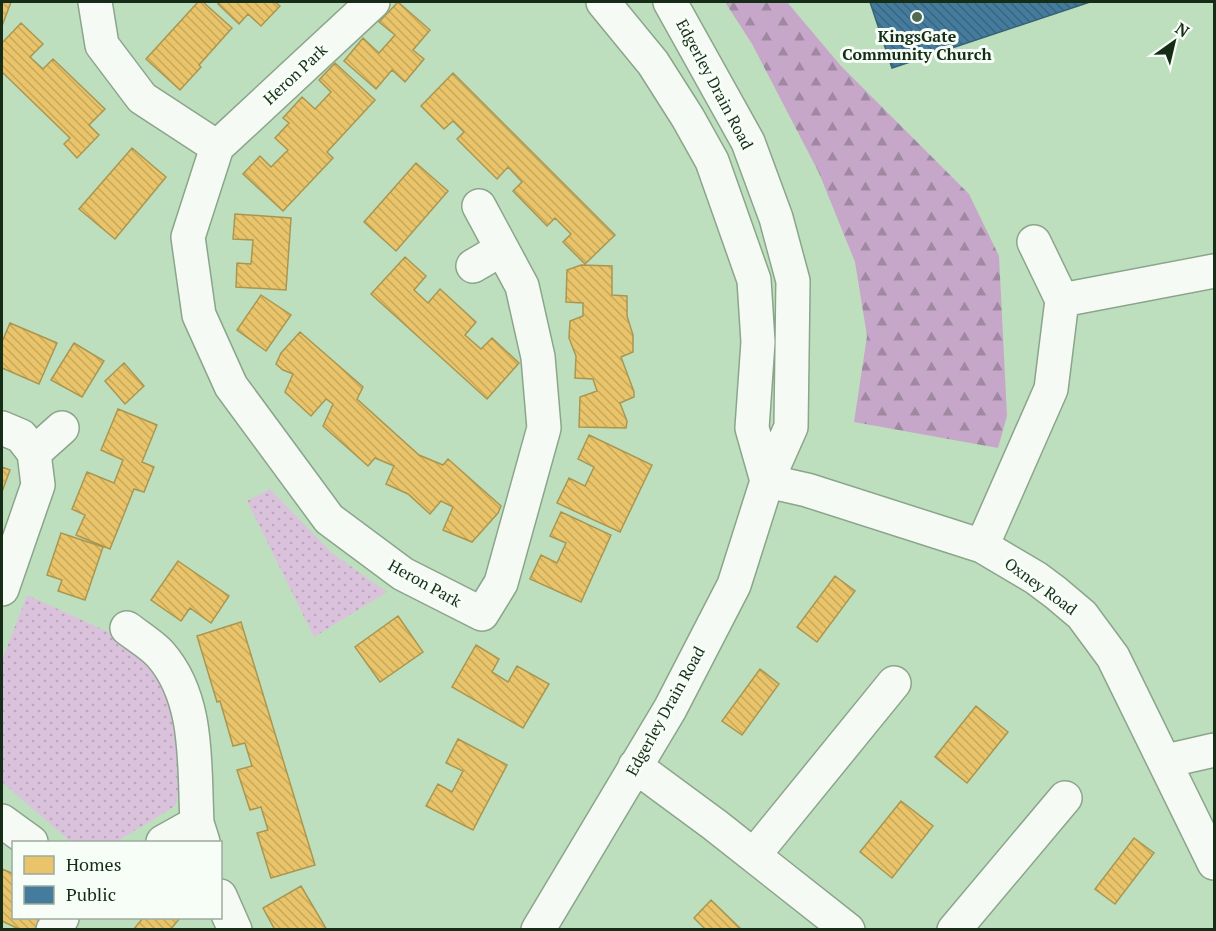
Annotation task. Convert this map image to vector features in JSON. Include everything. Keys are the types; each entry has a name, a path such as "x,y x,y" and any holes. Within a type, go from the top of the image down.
{"street":[{"path":"95,2 102,45 142,98 217,147"},
{"name":"Heron Park","path":"373,2 217,147 188,237 200,315 231,386 329,519 403,574 482,614 501,583 544,428 538,357 522,286 479,206"},
{"path":"603,2 653,63 712,161 754,280 758,342 752,428 767,481"},
{"name":"Edgerley Drain Road","path":"538,930 670,709 734,585 767,481 791,428 793,281 776,218 748,142 670,2"},
{"path":"982,546 1051,389 1062,300 1035,242"},
{"path":"473,266 502,249"},
{"path":"1062,300 1215,271"},
{"path":"2,428 21,436 34,453 38,485 2,589"},
{"path":"34,453 62,428"},
{"name":"Oxney Road","path":"767,481 807,490 982,546 1036,578 1082,615 1113,657 1215,864"},
{"path":"126,628 158,652 177,679 192,733 200,833 170,841"},
{"path":"754,855 894,683"},
{"path":"1166,761 1215,750"},
{"path":"635,766 754,855 848,930"},
{"path":"954,930 1065,798"},
{"path":"2,821 28,841"},
{"path":"222,900 236,930"}],"shaded area":[{"path":"270,489 332,553 387,592 314,637 247,501"},
{"path":"27,595 113,634 158,669 174,723 181,782 175,806 118,841 70,841 2,782 2,660"}],"green space":[{"path":"725,2 787,2 841,66 969,194 999,256 1007,416 998,448 854,422 867,336 855,262 819,173 752,44"}],"building: Homes":[{"path":"2,2 11,2 2,26"},
{"path":"198,2 203,2 232,28 180,90 146,59"},
{"path":"220,2 275,2 280,6 261,26 248,14 239,24 218,4"},
{"path":"398,2 430,30 413,50 424,59 405,82 392,70 376,89 344,61 363,38 379,53 395,35 379,22"},
{"path":"21,23 43,44 30,57 43,69 53,59 105,109 89,125 99,135 77,158 64,144 70,138 2,72 2,43"},
{"path":"335,63 375,100 327,152 333,158 283,211 243,174 260,156 271,167 288,150 275,138 289,123 283,118 302,97 315,109 331,92 319,80"},
{"path":"453,73 615,235 585,264 563,242 571,234 555,218 547,226 513,191 522,182 508,167 497,179 457,139 464,132 453,121 444,129 421,106"},
{"path":"132,148 166,177 115,239 79,209"},
{"path":"416,163 448,191 396,251 364,222"},
{"path":"235,214 291,218 286,290 236,287 237,263 251,264 253,240 233,239"},
{"path":"405,257 426,276 414,290 428,303 440,289 476,322 465,335 481,349 492,338 519,363 487,399 371,294"},
{"path":"581,265 612,266 612,295 627,296 627,316 633,335 633,352 621,357 634,397 620,403 627,421 626,428 579,427 580,397 597,391 593,379 575,378 576,356 569,338 570,321 583,316 583,303 566,302 567,270"},
{"path":"261,295 291,315 266,351 237,330"},
{"path":"10,323 57,343 39,384 2,368 2,342"},
{"path":"300,332 363,387 357,399 419,455 443,465 448,459 501,506 498,513 472,542 443,530 453,507 441,501 430,514 408,494 386,484 394,466 375,458 368,466 323,426 333,404 326,399 311,416 285,392 293,374 276,364 281,353"},
{"path":"74,343 104,361 82,397 51,380"},
{"path":"124,363 144,386 125,404 105,381"},
{"path":"118,409 157,425 142,462 154,467 144,492 134,489 110,549 76,535 85,515 72,509 87,472 114,483 123,460 101,450"},
{"path":"589,435 652,465 620,532 557,503 569,478 585,486 594,467 578,459"},
{"path":"2,467 10,470 2,492"},
{"path":"561,512 611,535 581,602 530,579 541,555 557,563 566,543 550,536"},
{"path":"61,533 103,547 85,600 58,591 62,580 47,575"},
{"path":"178,561 229,596 211,623 190,608 181,621 151,600"},
{"path":"835,576 855,591 817,642 797,627"},
{"path":"398,616 423,652 380,682 355,647"},
{"path":"241,622 315,865 271,878 257,833 268,830 261,807 250,810 237,770 252,766 245,743 233,746 197,636"},
{"path":"476,645 499,659 492,672 508,682 517,666 549,684 523,728 452,687"},
{"path":"760,669 779,684 742,735 722,721"},
{"path":"976,706 1008,732 967,783 935,757"},
{"path":"458,739 507,765 473,830 426,806 438,784 452,792 463,771 446,763"},
{"path":"901,801 933,826 892,878 860,852"},
{"path":"1134,838 1154,853 1115,904 1095,889"},
{"path":"2,869 12,873 12,919 40,919 35,930 21,930 2,921"},
{"path":"301,886 327,930 275,930 263,908"},
{"path":"711,900 742,930 706,930 694,918"},
{"path":"142,919 179,919 170,930 133,930"}],"building: Public":[{"path":"870,2 1090,2 892,68"}],"place":[{"name":"KingsGate Community Church","path":"917,17"}]}
